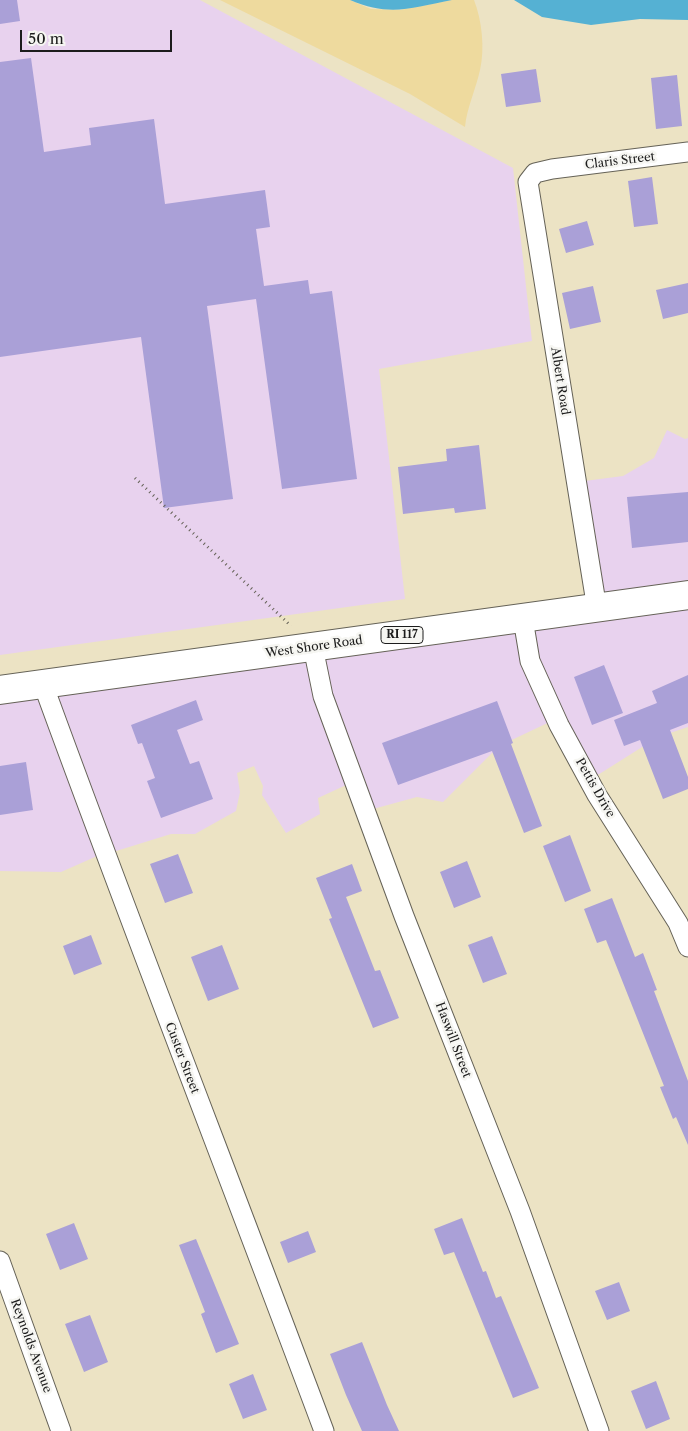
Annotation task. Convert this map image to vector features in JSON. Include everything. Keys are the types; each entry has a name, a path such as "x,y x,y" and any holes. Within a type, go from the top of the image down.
{"main road":[{"name":"West Shore Road","path":"0,690 688,596"}],"street":[{"name":"Claris Street","path":"552,169 688,152"},
{"name":"Albert Road","path":"552,169 535,173 528,182 597,609"},
{"name":"Pettis Drive","path":"523,619 530,661 559,725 597,795 678,923 688,947"},
{"name":"Haswill Street","path":"313,647 327,709 404,916 520,1211 599,1431"},
{"name":"Custer Street","path":"43,684 135,936 240,1204 324,1431"},
{"name":"Reynolds Avenue","path":"0,1261 61,1431"}],"path":[{"path":"135,478 313,647"}],"shaded area":[{"path":"0,0 200,0 513,168 532,341 379,369 405,599 0,655"},
{"path":"667,430 685,439 688,438 688,727 658,737 593,778 556,719 499,746 443,802 417,797 373,809 357,780 318,798 320,814 286,833 262,795 263,786 254,766 237,773 240,792 236,811 195,834 171,834 104,853 61,872 0,871 0,681 317,632 589,597 577,482 623,476 654,458"}],"sand":[{"path":"220,0 350,0 371,9 400,10 452,0 474,0 481,25 482,62 465,127 410,94"}],"water":[{"path":"350,0 452,0 412,8 389,10"},
{"path":"514,0 688,0 688,20 640,19 591,25 542,17"}],"building":[{"path":"0,0 17,0 20,21 0,24"},
{"path":"31,58 44,152 91,145 89,128 154,119 165,204 265,190 270,227 256,229 264,286 308,280 310,294 332,291 357,479 282,489 256,299 207,306 233,499 164,508 141,337 0,357 0,62"},
{"path":"536,69 541,102 506,107 501,74"},
{"path":"677,75 682,126 656,129 651,78"},
{"path":"652,177 658,224 634,227 628,181"},
{"path":"587,221 594,245 566,253 559,229"},
{"path":"688,283 688,313 663,319 656,290"},
{"path":"593,286 601,322 570,329 562,293"},
{"path":"479,445 486,509 455,513 454,508 403,514 398,467 447,461 446,449"},
{"path":"688,492 688,542 632,548 627,497"},
{"path":"604,665 623,713 592,725 574,677"},
{"path":"688,675 688,723 670,730 688,777 688,789 663,799 640,740 624,746 614,720 657,703 652,691"},
{"path":"196,700 203,720 177,730 190,764 199,761 213,799 161,818 147,781 155,778 142,743 138,744 131,725"},
{"path":"497,701 542,826 524,833 492,751 398,785 382,743"},
{"path":"26,762 33,810 0,815 0,766"},
{"path":"570,835 591,891 565,902 543,846"},
{"path":"178,854 193,893 165,903 150,864"},
{"path":"467,861 481,897 454,908 440,872"},
{"path":"352,864 362,891 346,897 375,971 380,970 399,1018 373,1028 329,919 332,918 316,878"},
{"path":"612,898 635,957 643,953 657,990 654,991 688,1081 688,1145 676,1117 673,1119 660,1087 664,1086 606,940 597,943 584,909"},
{"path":"91,935 102,964 74,975 63,946"},
{"path":"492,936 507,974 483,983 468,945"},
{"path":"222,945 239,989 208,1001 191,957"},
{"path":"462,1218 483,1272 486,1271 496,1298 501,1296 539,1388 513,1398 454,1252 444,1255 434,1229"},
{"path":"74,1223 88,1259 60,1270 46,1234"},
{"path":"308,1231 316,1252 288,1263 280,1242"},
{"path":"196,1239 239,1344 216,1353 201,1314 205,1312 179,1245"},
{"path":"619,1282 630,1311 607,1320 595,1291"},
{"path":"90,1315 108,1362 84,1372 65,1324"},
{"path":"362,1342 399,1431 362,1431 346,1395 330,1354"},
{"path":"253,1374 267,1410 243,1419 229,1384"},
{"path":"656,1381 670,1419 646,1429 631,1391"}]}
